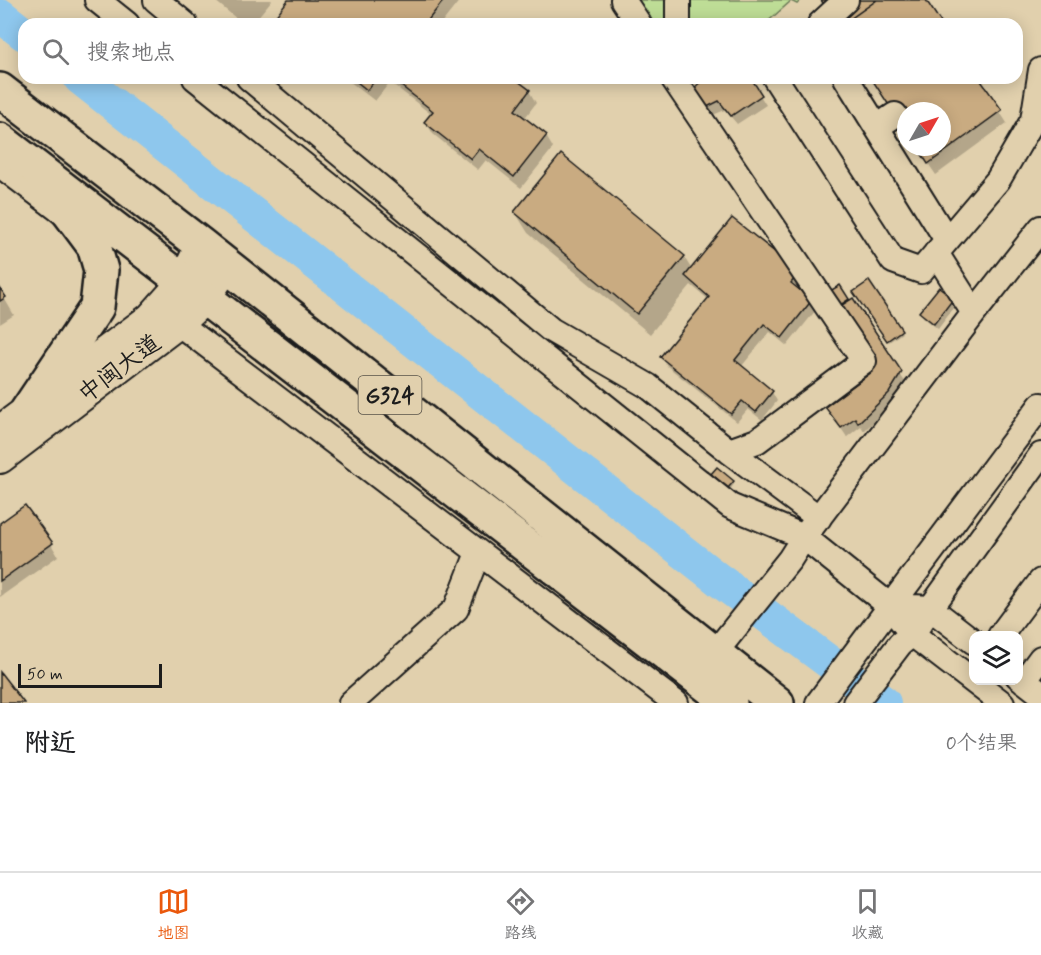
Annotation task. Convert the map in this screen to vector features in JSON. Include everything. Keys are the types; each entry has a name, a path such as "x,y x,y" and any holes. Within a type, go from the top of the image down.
{"highway":[{"name":"G324","path":"0,90 721,646 777,703"},
{"name":"G324","path":"0,140 15,164 194,289 730,703"},
{"path":"15,164 80,226 94,246 101,270 97,307 27,411"}],"main road":[{"name":"中闽大道","path":"0,458 178,323 194,289 201,245"},
{"name":"中闽大道","path":"0,431 151,318 227,265"}],"street":[{"path":"97,0 120,18"},
{"path":"156,0 178,18"},
{"path":"623,0 635,18"},
{"path":"678,0 678,18"},
{"path":"826,18 846,0"},
{"path":"779,84 893,261 921,271 998,180 1033,120 1041,70"},
{"path":"202,84 730,506 804,537 906,639 1002,703"},
{"path":"256,84 551,330 648,386 729,451 819,518"},
{"path":"678,84 864,361 757,441 729,451"},
{"path":"871,100 974,313"},
{"path":"721,646 790,559 804,537 1041,228"},
{"path":"178,323 676,703"},
{"path":"820,699 1041,405"},
{"path":"855,703 930,608 1041,455"},
{"path":"351,703 456,609 478,553 472,504"},
{"path":"478,553 521,542"},
{"path":"1004,631 1041,581"},
{"path":"883,615 930,608 969,638"},
{"path":"1028,684 1041,658"}],"green space":[{"path":"637,0 801,0 797,4 791,1 772,18 648,18"}],"building":[{"path":"288,0 444,0 430,18 275,17"},
{"path":"821,0 877,0 852,18 832,18"},
{"path":"877,0 926,0 938,18 852,18"},
{"path":"360,84 372,84 367,90"},
{"path":"399,84 522,84 530,90 515,110 547,135 514,177 479,149 471,159 424,122 433,111"},
{"path":"698,84 755,84 762,95 731,116 719,101 707,107 694,88"},
{"path":"875,84 983,84 1002,110 951,147 951,102 897,102 897,117"},
{"path":"561,154 685,256 637,314 514,212"},
{"path":"923,156 939,156 928,164"},
{"path":"732,218 800,272 791,283 812,300 782,338 764,324 735,360 773,391 756,412 742,401 731,414 660,357 709,297 685,276"},
{"path":"869,281 902,330 887,341 853,292"},
{"path":"840,285 849,299 840,305 830,291"},
{"path":"939,287 954,298 934,324 919,312"},
{"path":"0,288 6,297 0,301"},
{"path":"853,298 902,372 889,393 858,423 855,418 841,428 825,407 873,371 834,310"},
{"path":"717,467 734,481 728,488 711,474"},
{"path":"25,505 53,543 0,581 0,523"},
{"path":"0,672 24,703 0,703"}],"waterway":[{"path":"0,15 18,29"},
{"path":"88,84 719,580 884,703"}]}
